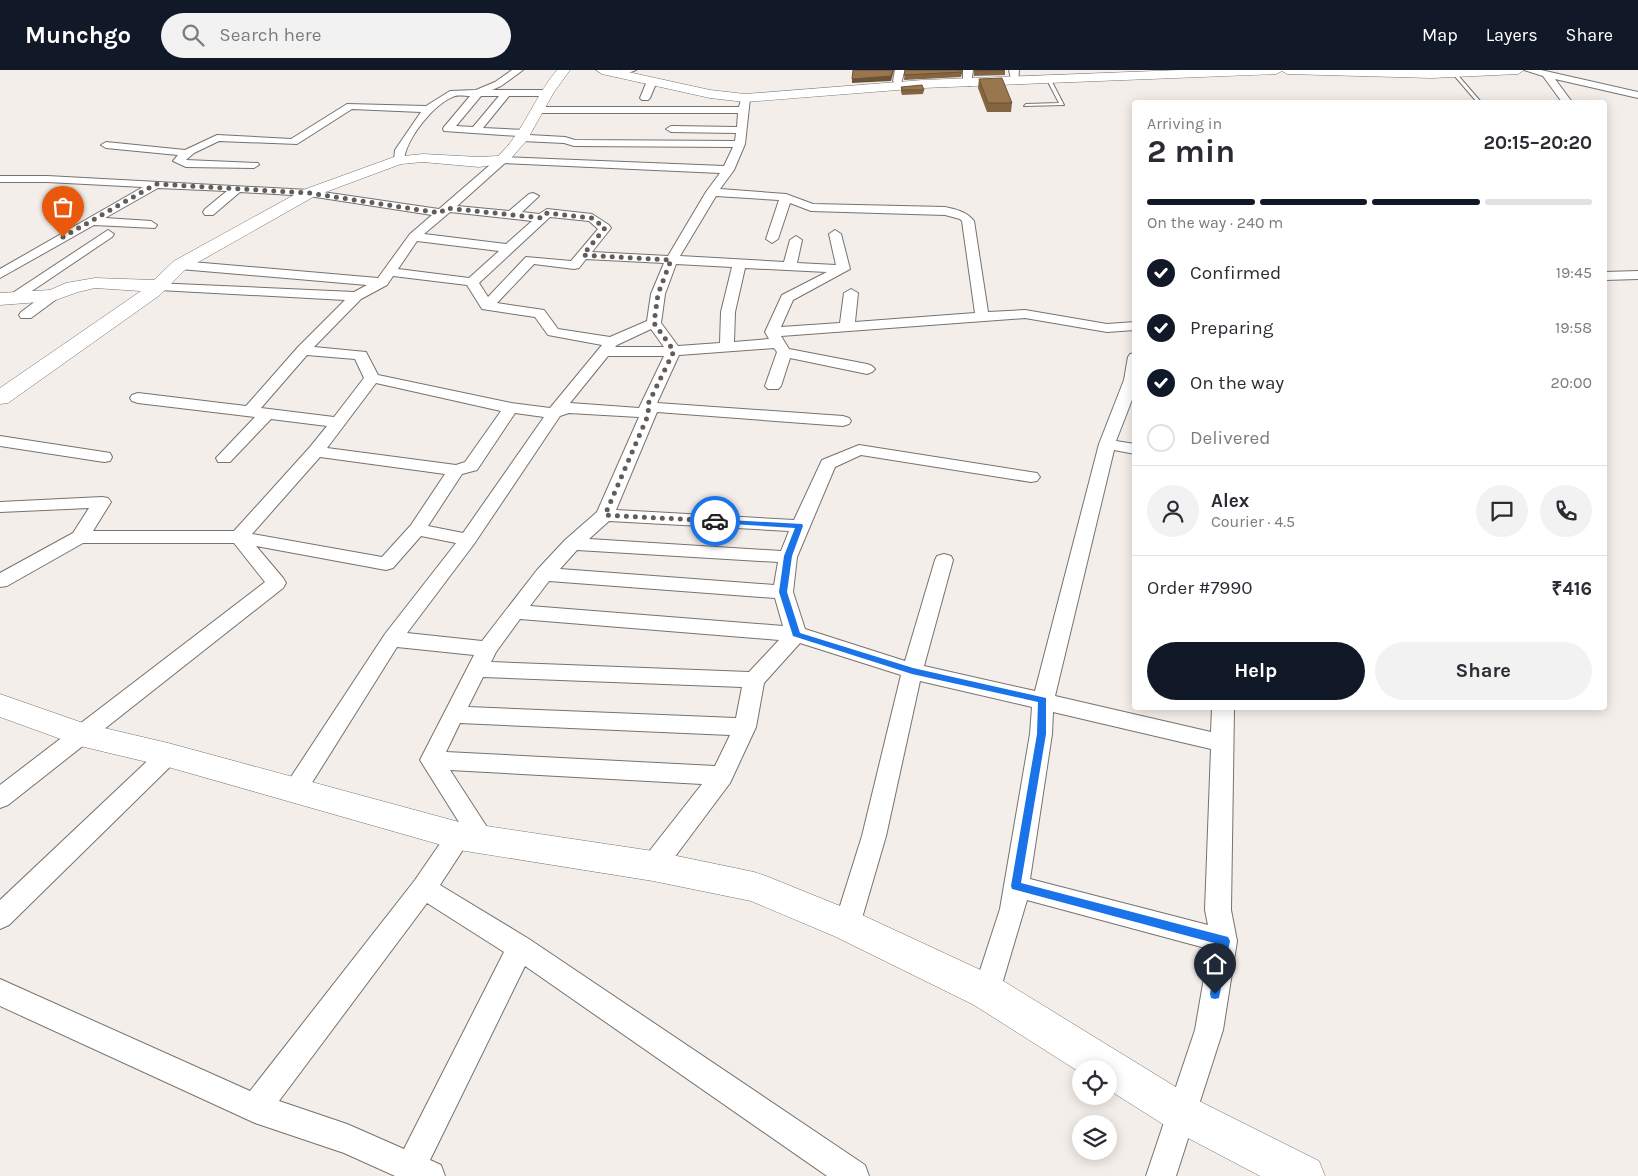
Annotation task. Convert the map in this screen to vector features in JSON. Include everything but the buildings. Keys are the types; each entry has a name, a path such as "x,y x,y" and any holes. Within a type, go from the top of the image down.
{"street":[{"path":"518,70 498,84 478,93 448,129 564,140 574,143 741,137"},
{"path":"250,412 303,350 356,296 387,277 414,238 443,210 502,160 523,136 546,93 564,70"},
{"path":"602,70 710,94 744,104"},
{"path":"618,74 631,70"},
{"path":"898,81 900,70"},
{"path":"537,110 744,104 968,76 1015,76 1050,80 1276,70"},
{"path":"1287,70 1454,74 1518,70"},
{"path":"1529,70 1548,76 1638,95"},
{"path":"1548,76 1566,100"},
{"path":"645,98 652,81"},
{"path":"399,160 400,150 428,109 453,92 546,93"},
{"path":"475,131 506,93"},
{"path":"674,351 654,323 658,294 671,260 712,192 728,170 741,137 744,104"},
{"path":"0,274 156,184 187,158 217,138 292,142 350,106 428,109"},
{"path":"564,140 571,127"},
{"path":"671,129 741,137"},
{"path":"106,145 187,158 254,165"},
{"path":"0,398 159,286 180,265 309,193 399,160 423,158 479,162 502,160 728,170"},
{"path":"95,180 110,172"},
{"path":"0,179 95,180 309,193 443,210 513,214 542,218"},
{"path":"209,212 238,188"},
{"path":"712,192 786,197 811,206 945,211 964,216 968,221 982,317"},
{"path":"513,214 532,196"},
{"path":"772,239 786,197"},
{"path":"180,265 472,282 547,213 592,218 605,228 574,265 531,260 487,306"},
{"path":"91,221 151,226"},
{"path":"835,234 843,269"},
{"path":"6,298 103,237 63,237"},
{"path":"414,238 509,248"},
{"path":"790,266 796,240"},
{"path":"583,255 739,265 843,269"},
{"path":"727,347 728,312 739,265"},
{"path":"773,386 778,343 788,298 843,269"},
{"path":"1607,276 1638,275"},
{"path":"472,282 487,306"},
{"path":"26,315 53,295 72,287 95,283 356,296"},
{"path":"847,328 851,293"},
{"path":"6,298 53,295"},
{"path":"487,306 539,313 553,332 608,347 674,351 778,343 847,328 1024,314 1106,328 1132,326"},
{"path":"295,790 392,639 468,540 554,413 608,347 654,323"},
{"path":"880,342 881,325"},
{"path":"778,343 867,369"},
{"path":"303,350 361,355 372,378"},
{"path":"432,760 487,649 544,574 572,544 605,515 674,351"},
{"path":"372,378 511,408 554,413 566,408 648,410 843,421"},
{"path":"239,537 316,451 372,378"},
{"path":"987,992 1013,909 1041,734 1043,700 1080,561 1107,444 1132,382"},
{"path":"138,398 337,422"},
{"path":"316,451 456,470 471,466 511,408"},
{"path":"224,458 268,413"},
{"path":"0,440 104,456"},
{"path":"1107,444 1132,448"},
{"path":"796,634 783,592 788,556 828,464 859,450 1031,476"},
{"path":"0,581 80,537 239,537 386,564 417,529 456,470"},
{"path":"0,507 102,502 80,537"},
{"path":"605,515 800,526"},
{"path":"417,529 468,540"},
{"path":"0,798 276,583 239,537"},
{"path":"572,544 788,556"},
{"path":"848,925 874,836 912,671 944,560"},
{"path":"544,574 783,592"},
{"path":"514,612 796,634 912,671 1223,743"},
{"path":"654,866 722,776 745,727 754,680 796,634"},
{"path":"392,639 487,649"},
{"path":"477,669 754,680"},
{"path":"0,705 80,734 168,755 471,839 654,866 754,887 848,925 987,992 1183,1114 1304,1176"},
{"path":"1161,1176 1183,1114 1209,1030 1224,941 1218,910 1223,710"},
{"path":"455,714 745,727"},
{"path":"0,917 168,755"},
{"path":"432,760 471,839"},
{"path":"432,760 722,776"},
{"path":"254,1108 424,888 471,839"},
{"path":"1016,886 1224,941"},
{"path":"424,888 520,948 854,1176"},
{"path":"0,992 254,1108 347,1139 420,1171 520,948"}],"lane":[{"path":"1454,74 1477,100"},
{"path":"1026,105 1062,104 1050,80"}],"way so far":[{"path":"63,237 156,184 309,193 440,213 446,208 542,218 547,213 592,218 605,228 583,255 671,260 658,294 654,323 674,351 647,406 649,413 605,515 715,521"}],"route":[{"path":"715,521 800,526 788,556 783,592 796,634 912,671 1043,700 1041,734 1016,886 1224,941 1215,994"}]}
